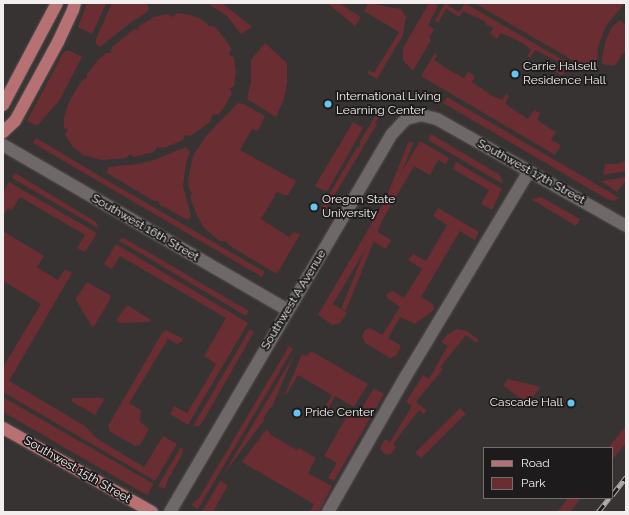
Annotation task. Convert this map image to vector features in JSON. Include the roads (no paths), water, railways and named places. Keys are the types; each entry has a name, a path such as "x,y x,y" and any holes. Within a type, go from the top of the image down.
{"main road":[{"path":"3,105 57,3"},
{"path":"3,132 15,120 58,42 75,3"},
{"name":"Southwest 15th Street","path":"3,428 152,512"}],"street":[{"name":"Southwest A Avenue","path":"170,512 392,134 406,119 412,117 427,115 437,119"},
{"name":"Southwest 17th Street","path":"437,119 626,226"},
{"name":"Southwest 16th Street","path":"3,145 288,310"},
{"path":"328,512 406,376 529,171"}],"railway":[{"path":"613,494 626,477"},
{"path":"598,512 608,499"}],"place":[{"name":"Carrie Halsell Residence Hall","path":"515,74"},
{"name":"International Living Learning Center","path":"328,104"},
{"name":"Oregon State University","path":"314,207"},
{"name":"Cascade Hall","path":"571,403"},
{"name":"Pride Center","path":"297,413"}]}
